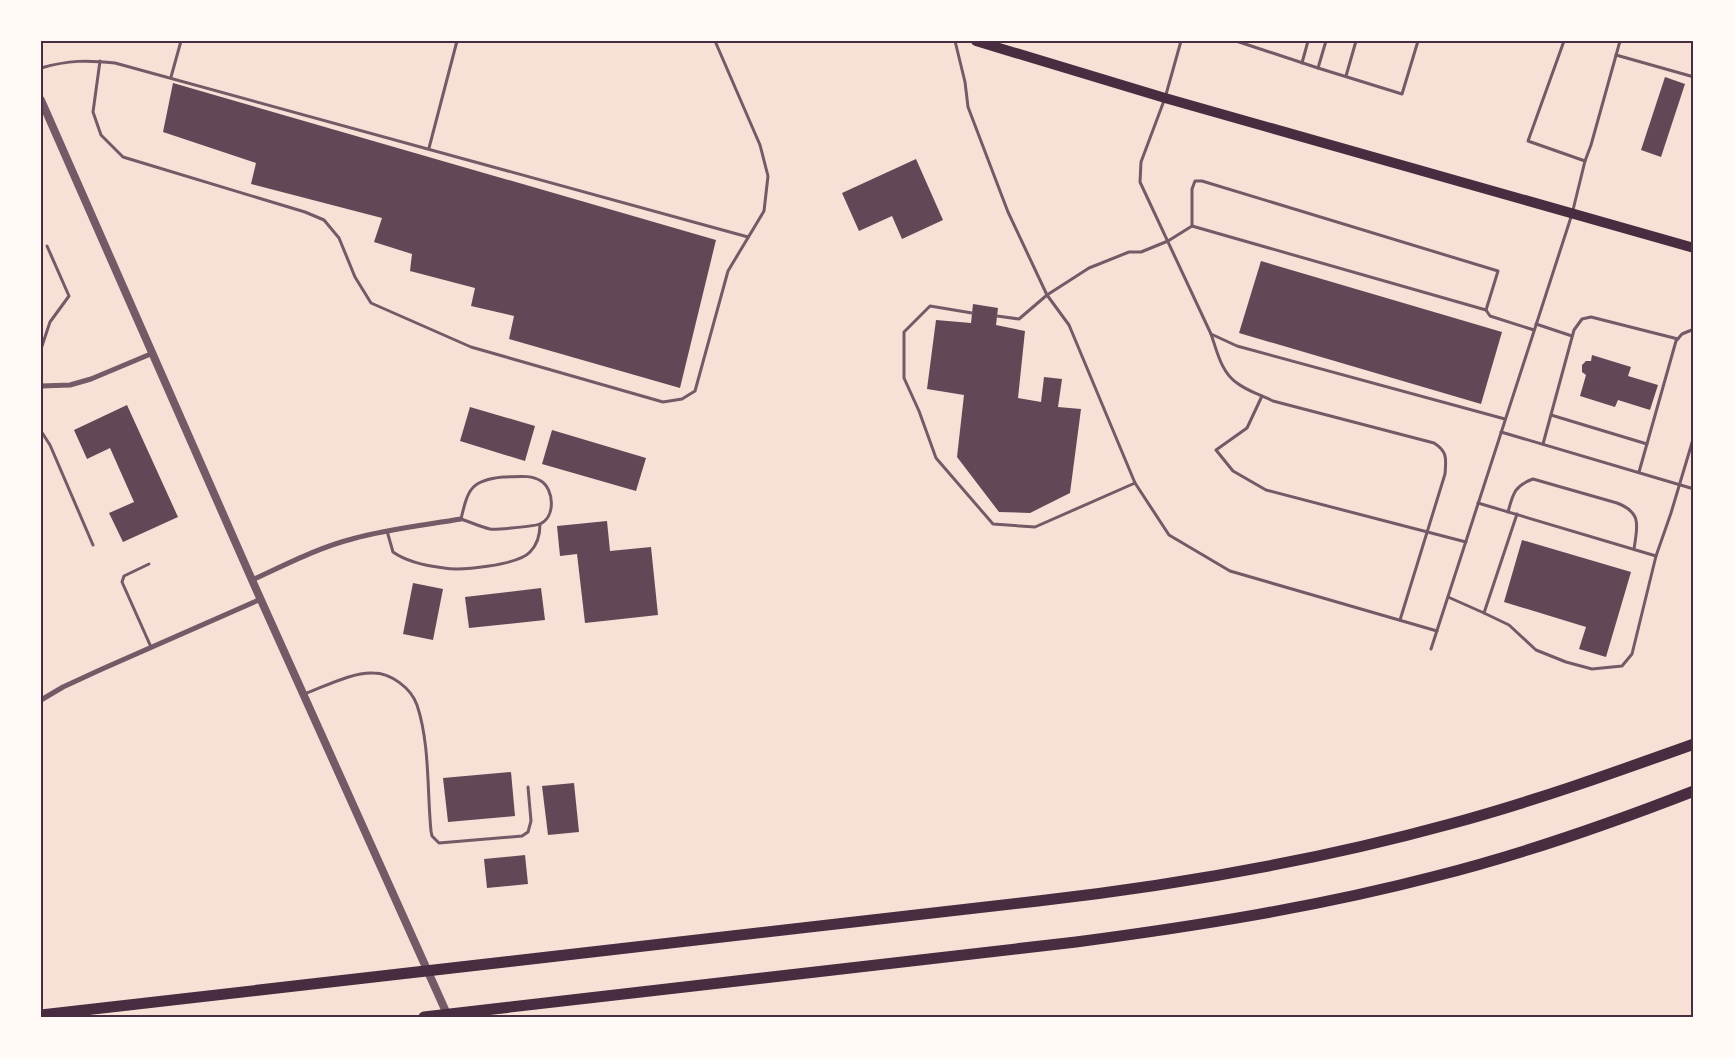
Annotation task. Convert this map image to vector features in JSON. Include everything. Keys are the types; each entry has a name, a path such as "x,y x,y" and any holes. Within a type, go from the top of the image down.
{"highway":[{"path":"41,1015 1052,900 1166,884 1261,868 1356,848 1450,824 1543,796 1694,744"},
{"path":"424,1017 1076,942 1182,928 1257,915 1407,883 1509,856 1590,830 1694,791"}],"main road":[{"path":"976,41 1165,98 1694,248"}],"street":[{"path":"41,100 303,695 447,1015"},
{"path":"41,386 70,385 91,379 153,353"},
{"path":"252,580 320,550 351,539 461,519"},
{"path":"41,700 62,687 261,599"}],"lane":[{"path":"171,77 181,41"},
{"path":"429,148 457,41"},
{"path":"100,61 92,112 101,134 123,156 305,212 324,220 339,238 356,277 371,303 471,346 663,402 682,399 695,391 728,271 764,211 768,176 760,145 715,41"},
{"path":"955,41 965,82 968,107 1008,212 1047,295 1069,325 1135,483 1169,535 1230,571 1437,630"},
{"path":"1181,41 1165,98 1141,162 1140,182 1211,334 1222,366 1236,383 1273,401 1434,443 1442,448 1446,460 1445,474 1400,620"},
{"path":"1236,41 1402,94 1418,41"},
{"path":"1302,62 1308,41"},
{"path":"1318,68 1326,41"},
{"path":"1346,76 1356,41"},
{"path":"1564,41 1528,141 1585,161"},
{"path":"1431,649 1572,214 1585,161 1620,41"},
{"path":"1616,55 1694,77"},
{"path":"41,68 54,64 85,60 115,62 748,237"},
{"path":"1192,226 1192,189 1195,181 1202,181 1498,271 1486,310"},
{"path":"997,316 1019,319 1047,295 1089,268 1129,252 1141,252 1168,241 1192,226 1486,310 1490,316 1534,330"},
{"path":"41,349 50,322 69,296 47,246"},
{"path":"972,313 930,306 904,332 904,378 919,411 936,458 993,524 1035,526 1135,483"},
{"path":"1543,444 1572,336 1582,319 1591,317 1678,339"},
{"path":"1536,324 1572,336"},
{"path":"1639,472 1670,360 1678,339 1682,334 1694,329"},
{"path":"1211,334 1237,346 1505,419"},
{"path":"1262,396 1247,428 1216,450 1233,471 1266,490 1466,542"},
{"path":"1551,415 1647,444"},
{"path":"41,431 50,446 93,545"},
{"path":"1501,432 1694,489"},
{"path":"1448,596 1509,625 1536,650 1566,662 1592,668 1622,666 1632,654 1656,556 1694,436"},
{"path":"531,477 542,482 549,489 551,508 549,517 540,524 492,530 461,519 466,498 474,485 488,478 531,477"},
{"path":"1508,512 1513,494 1517,488 1524,482 1533,479 1618,503 1633,512 1638,522 1634,550"},
{"path":"1478,503 1656,556"},
{"path":"1484,613 1517,514"},
{"path":"387,531 393,552 401,558 446,569 499,564 520,558 530,553 540,538 540,524"},
{"path":"149,564 124,576 122,582 151,647"},
{"path":"303,695 340,680 374,673 385,675 411,692 417,704 425,743 431,831 432,836 439,843 522,836 528,832 532,821 528,786"}],"building":[{"path":"1665,77 1685,84 1661,157 1641,150"},
{"path":"173,83 716,240 680,388 509,339 514,316 471,306 475,288 410,271 412,254 374,242 382,218 251,184 256,163 163,132"},
{"path":"916,159 943,220 902,239 892,216 859,231 842,193"},
{"path":"1261,261 1502,332 1481,404 1239,333"},
{"path":"973,304 998,308 996,325 1025,331 1018,398 1041,402 1044,377 1062,379 1058,407 1081,409 1070,493 1030,513 999,512 957,457 964,395 927,389 936,320 971,323"},
{"path":"1592,355 1631,367 1628,376 1658,385 1650,410 1618,400 1615,407 1580,396 1586,375 1582,372 1582,365 1586,361 1591,361"},
{"path":"127,405 178,517 123,542 109,513 134,502 110,448 87,459 74,430"},
{"path":"470,407 535,426 525,461 460,441"},
{"path":"552,430 646,458 636,491 542,464"},
{"path":"607,521 610,551 651,547 658,615 585,623 577,554 560,556 557,526"},
{"path":"1522,540 1631,572 1606,657 1579,649 1586,627 1504,602"},
{"path":"413,583 443,589 433,640 403,634"},
{"path":"541,588 545,620 469,628 465,597"},
{"path":"511,772 515,816 448,822 443,778"},
{"path":"574,783 579,832 548,835 542,786"},
{"path":"525,855 528,884 487,888 484,859"}]}
